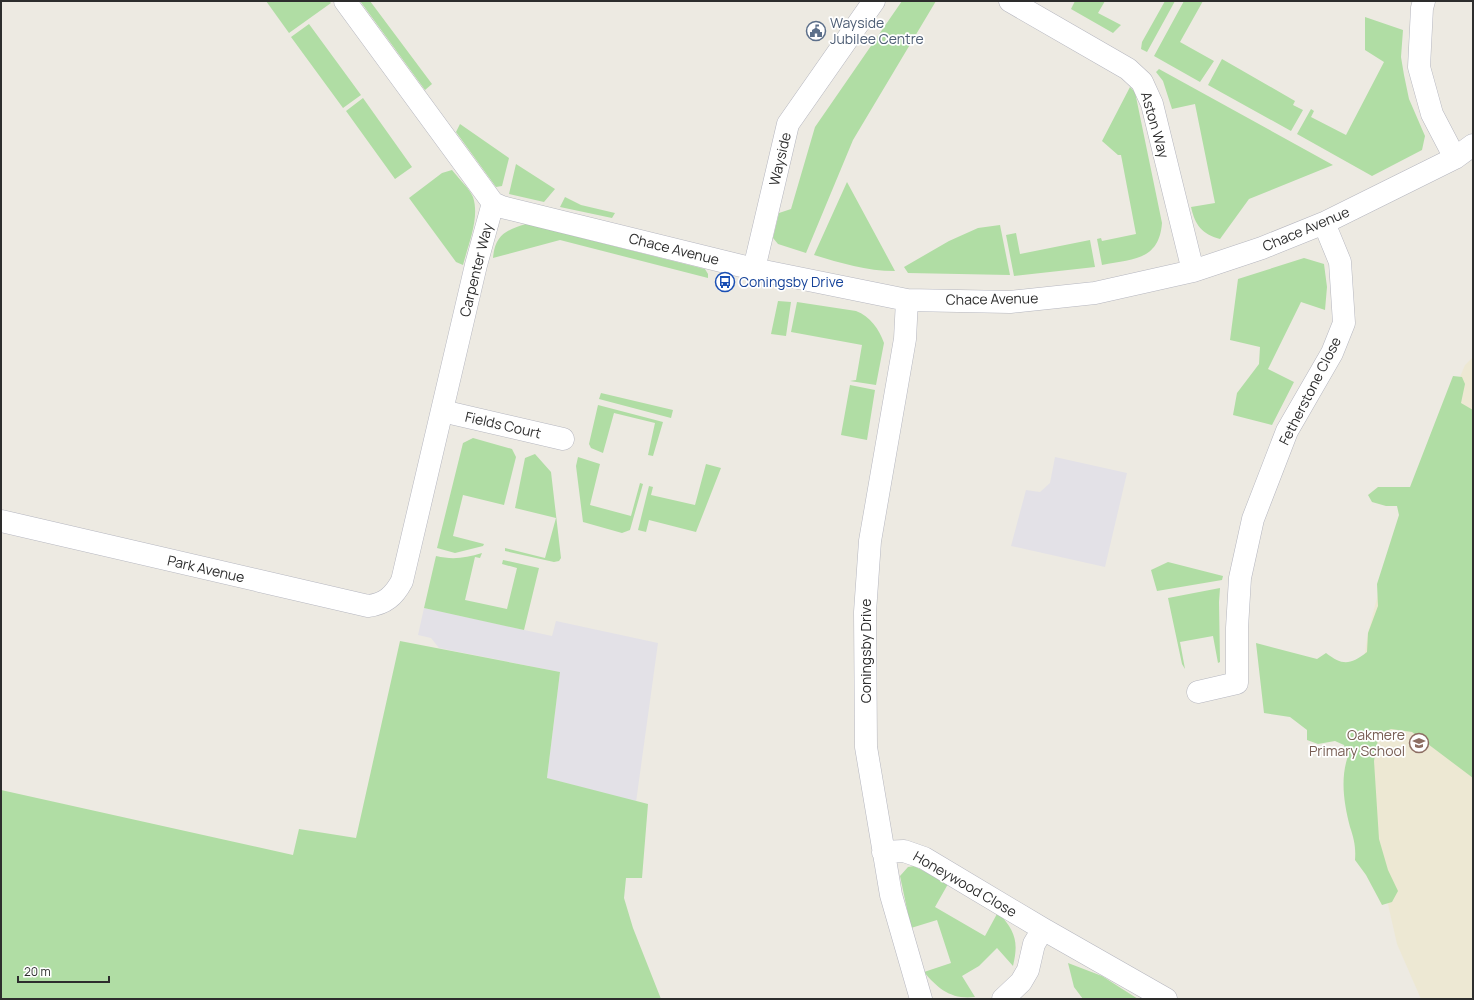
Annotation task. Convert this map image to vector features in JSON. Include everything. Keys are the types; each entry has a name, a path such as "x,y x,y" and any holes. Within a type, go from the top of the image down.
{"street":[{"path":"344,1 493,203"},
{"name":"Wayside","path":"754,269 788,124 874,1"},
{"name":"Aston Way","path":"1010,1 1128,69 1142,82 1152,104 1193,271"},
{"path":"1424,1 1422,8 1419,67 1432,114 1455,158"},
{"name":"Chace Avenue","path":"493,203 502,207 754,269 907,300 1010,302 1095,293 1193,271 1262,248 1324,223 1455,158 1473,145"},
{"name":"Carpenter Way","path":"402,581 493,203"},
{"name":"Fetherstone Close","path":"1198,692 1237,683 1237,628 1240,578 1253,519 1287,432 1332,353 1344,322 1340,262 1324,223"},
{"name":"Coningsby Drive","path":"907,300 905,339 870,541 865,612 866,747 891,895 921,999"},
{"name":"Fields Court","path":"442,411 564,439"},
{"name":"Park Avenue","path":"1,521 368,606 378,605 386,601 396,592 402,581"},
{"name":"Honeywood Close","path":"883,852 904,850 924,858 1043,929 1166,999"},
{"path":"1003,999 1021,982 1028,970 1034,944 1043,929"}],"shaded area":[{"name":"Oakmere Primary School","path":"1473,357 1473,999 1421,999 1397,944 1368,816 1362,671 1368,633 1394,532 1465,365"},
{"path":"1055,457 1127,473 1105,567 1011,546 1026,490 1040,492 1050,483"},
{"path":"424,608 552,636 556,621 658,643 636,802 547,778 560,672 439,648 431,638 418,635"}],"green space":[{"path":"266,1 329,1 331,3 289,33"},
{"path":"360,1 370,1 432,84 425,90"},
{"path":"902,1 936,1 853,140 806,253 778,244 773,238 779,213 791,209 815,127"},
{"path":"1075,1 1105,1 1098,13 1121,25 1113,33 1071,9"},
{"path":"1165,1 1175,1 1147,52 1141,49 1142,42"},
{"path":"1184,1 1203,1 1180,42 1214,61 1200,82 1154,56"},
{"path":"1365,17 1403,30 1401,57 1404,75 1409,99 1425,136 1422,150 1372,176 1297,134 1311,109 1314,111 1311,117 1346,135 1384,62 1365,50"},
{"path":"309,24 361,95 343,108 291,37"},
{"path":"1222,59 1295,101 1293,105 1303,110 1291,131 1208,85"},
{"path":"1159,69 1333,165 1249,199 1220,239 1208,234 1197,224 1191,207 1215,203 1195,104 1172,109 1163,81 1156,72"},
{"path":"1130,87 1135,92 1162,223 1160,235 1156,245 1150,251 1133,259 1102,265 1097,239 1101,238 1102,241 1136,234 1121,155 1118,155 1102,141"},
{"path":"363,98 412,167 395,179 346,111"},
{"path":"460,124 509,158 502,186 496,187 456,132"},
{"path":"516,164 555,189 544,202 509,194"},
{"path":"452,170 473,197 475,205 474,222 463,265 456,262 409,198 442,173"},
{"path":"847,182 895,271 864,268 814,255"},
{"path":"565,197 581,205 615,213 612,218 560,207"},
{"path":"526,224 705,269 708,274 708,278 560,240 493,258 494,250 499,239 507,231"},
{"path":"1000,225 1010,275 908,273 904,267 949,241 978,228"},
{"path":"1016,233 1020,254 1090,240 1095,267 1014,276 1006,235"},
{"path":"1304,258 1324,264 1327,287 1325,310 1301,302 1268,369 1294,382 1272,425 1233,415 1237,393 1259,364 1260,347 1230,340 1238,279"},
{"path":"778,301 791,302 786,336 771,334"},
{"path":"797,302 856,311 866,316 870,320 877,328 884,343 876,385 850,381 856,380 862,345 791,332"},
{"path":"1453,376 1462,377 1465,384 1461,403 1473,410 1473,778 1412,732 1391,729 1379,734 1374,761 1379,839 1388,870 1398,891 1392,902 1382,905 1366,875 1355,860 1353,835 1346,809 1344,792 1344,774 1348,756 1344,745 1335,741 1318,744 1307,740 1307,730 1290,717 1264,713 1256,643 1317,659 1326,653 1342,662 1356,659 1367,652 1368,633 1378,606 1377,584 1399,515 1397,506 1386,506 1372,502 1368,495 1378,487 1410,487"},
{"path":"850,385 875,390 867,440 841,435"},
{"path":"601,393 673,410 671,418 599,399"},
{"path":"598,405 663,422 653,456 648,455 655,423 614,413 603,453 591,448 589,444"},
{"path":"473,438 512,449 516,457 504,505 463,495 453,536 484,544 483,546 455,553 437,548 463,443"},
{"path":"535,454 551,472 561,558 559,561 554,562 505,551 505,548 545,558 556,518 515,508 525,458"},
{"path":"578,457 600,464 590,505 631,516 640,483 643,484 630,530 622,533 583,522 576,466"},
{"path":"706,464 721,468 696,532 649,520 646,532 638,530 649,486 653,487 651,495 695,505"},
{"path":"482,553 480,558 475,557 465,600 507,609 517,568 502,564 503,560 539,568 524,630 424,608 436,556 459,558"},
{"path":"1168,562 1223,576 1222,580 1157,591 1151,570"},
{"path":"1220,588 1220,662 1218,663 1213,636 1180,642 1185,669 1182,664 1168,598"},
{"path":"400,641 560,672 547,778 648,804 642,878 626,878 624,898 633,928 661,999 1,999 1,790 293,855 299,829 356,838"},
{"path":"914,866 948,884 935,907 985,936 998,912 1012,931 1016,950 1013,966 997,948 979,966 962,976 975,997 959,997 952,995 935,984 924,972 951,963 937,920 911,928 900,876 908,867"},
{"path":"1068,963 1102,976 1138,999 1083,999 1074,987"}],"place":[{"name":"Wayside Jubilee Centre","path":"816,31"},
{"name":"Coningsby Drive","path":"725,282"},
{"name":"Oakmere Primary School","path":"1419,743"}]}
